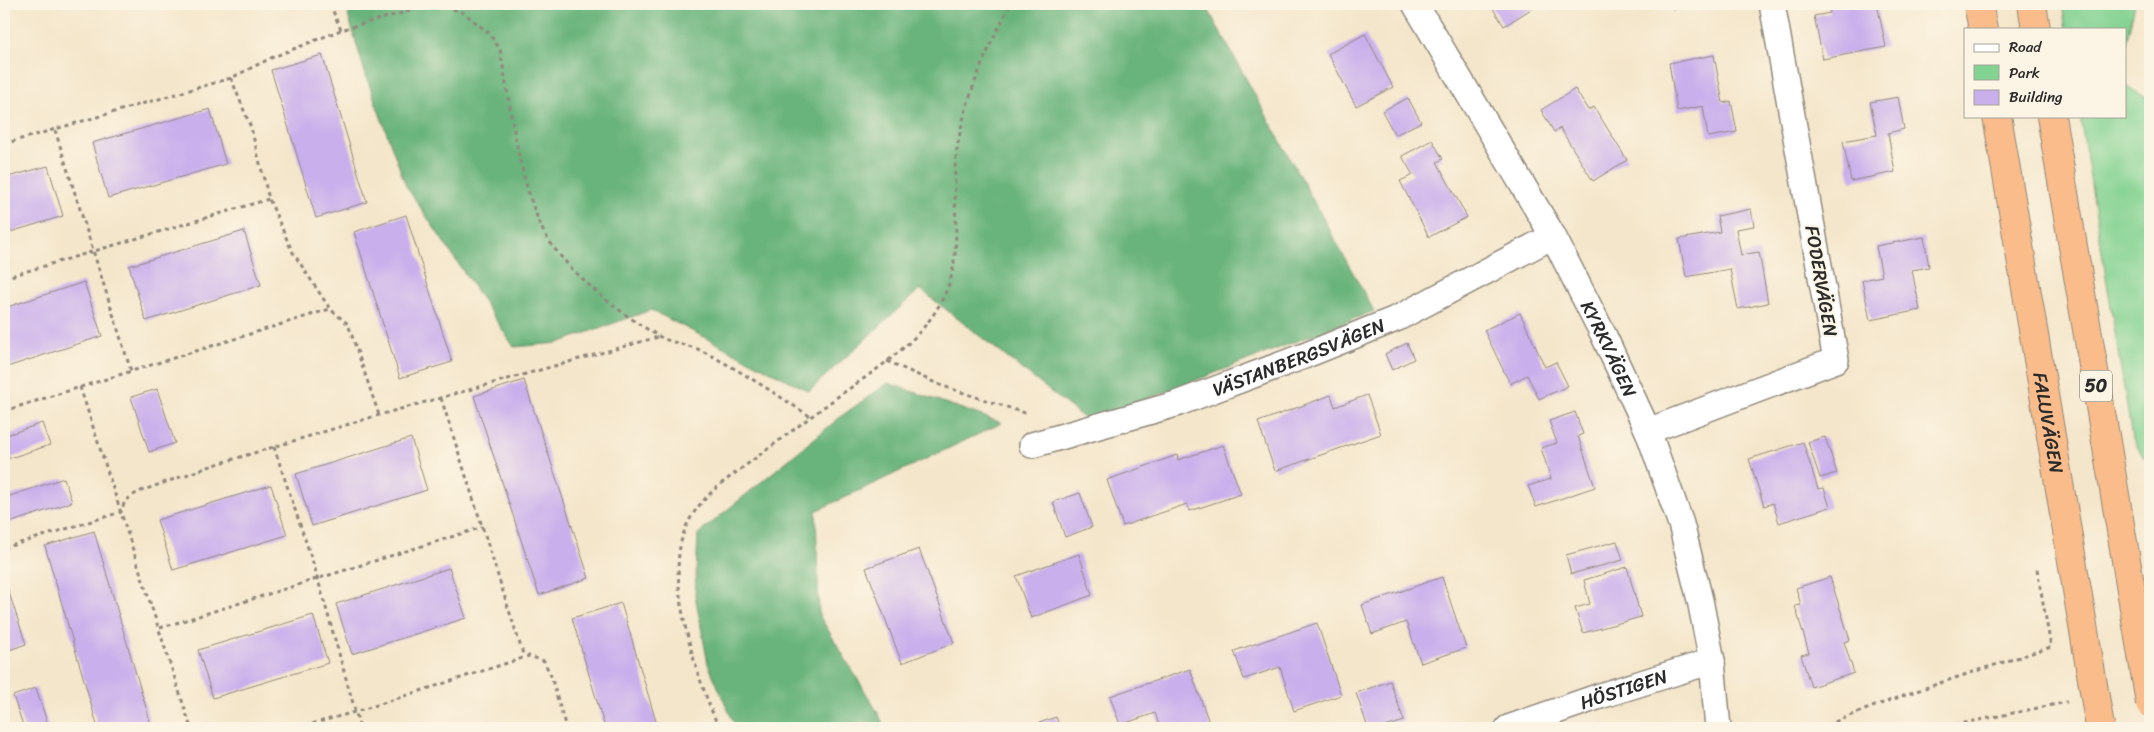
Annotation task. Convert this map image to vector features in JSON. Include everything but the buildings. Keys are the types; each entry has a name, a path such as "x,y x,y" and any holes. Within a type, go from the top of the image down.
{"highway":[{"path":"1978,4 1983,28"},
{"path":"2032,4 2036,28"},
{"name":"FALUVÄGEN","path":"1998,118 2101,728"},
{"name":"50","path":"2051,118 2150,704"}],"street":[{"name":"KYRKVÄGEN","path":"1415,4 1553,236 1604,334 1648,431 1681,524 1712,662 1718,728"},
{"name":"FODERVÄGEN","path":"1648,431 1836,360 1772,4"},
{"name":"VÄSTANBERGSVÄGEN","path":"1032,445 1176,404 1304,356 1398,318 1553,236"},
{"name":"HÖSTIGEN","path":"1508,728 1600,696 1712,662"}],"path":[{"path":"330,4 337,16 341,30"},
{"path":"719,728 692,659 679,587 679,560 682,536 690,517 702,501 718,486 902,350 933,316 944,297 951,278 954,244 956,156 966,113 996,32 1011,4"},
{"path":"4,144 231,78 271,58 341,30 423,7 444,5 464,13 489,33 500,50 526,184 540,225 551,245 566,263 612,304 659,336 702,351 775,393 811,417"},
{"path":"231,78 251,128 269,199 292,251 330,309 348,324 380,416"},
{"path":"55,130 130,371"},
{"path":"4,278 269,199"},
{"path":"4,411 330,309"},
{"path":"121,512 125,501 138,492 214,465 659,336"},
{"path":"886,361 940,385 1028,414 1032,445"},
{"path":"80,387 191,728"},
{"path":"441,398 524,657"},
{"path":"274,447 318,578 360,728"},
{"path":"4,548 121,512"},
{"path":"160,628 483,527"},
{"path":"1820,728 1856,713 1947,681 2051,647 2037,569"},
{"path":"297,728 355,712 528,656 544,661 552,676 566,728"},
{"path":"1940,728 2074,701"}],"green space":[{"path":"359,4 1205,4 1374,311 1089,422 920,289 809,391 651,310 558,343 514,347 406,186 366,76 348,15"},
{"path":"2062,4 2135,4 2126,44 2126,28 2066,28"},
{"path":"2126,87 2150,99 2150,259 2144,262 2150,296 2150,468 2132,438 2080,118 2126,118"},
{"path":"888,383 1002,423 816,511 819,615 878,713 885,728 736,728 708,664 695,595 698,534 844,414"}]}
